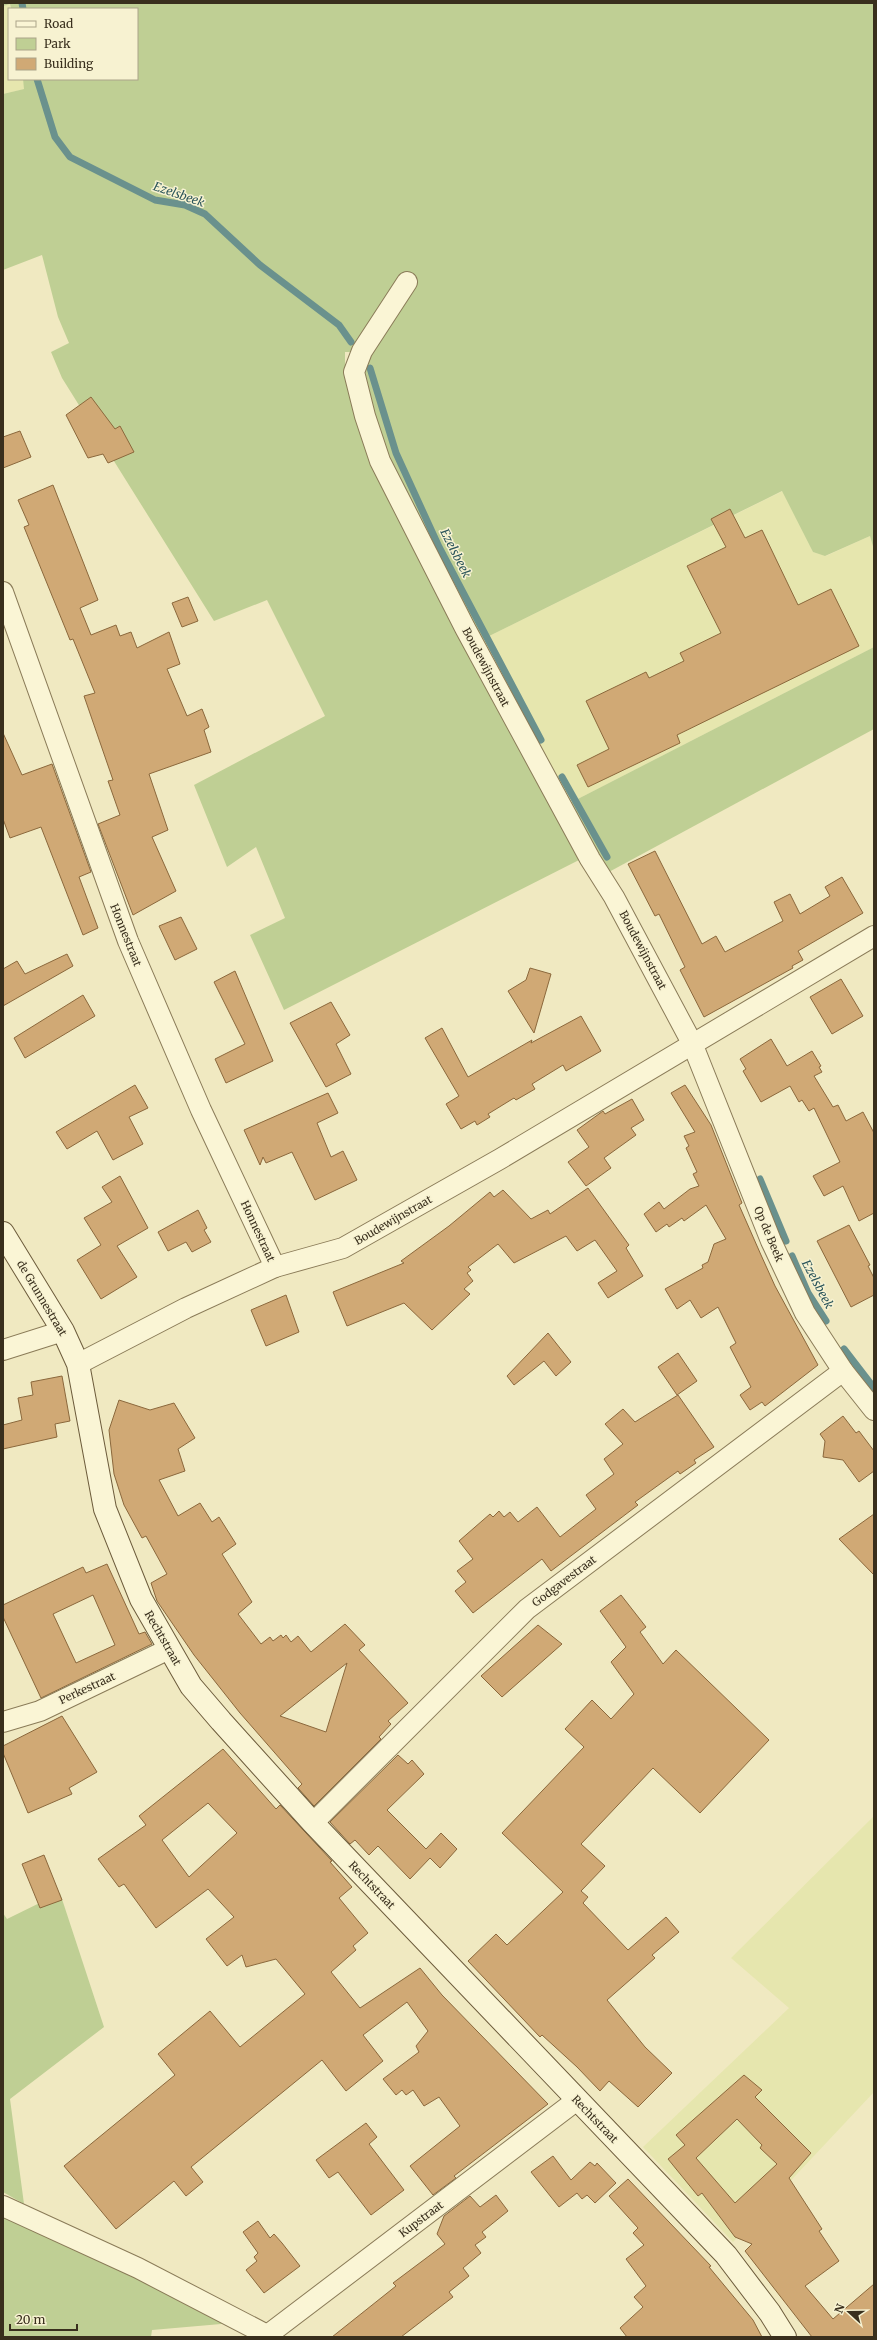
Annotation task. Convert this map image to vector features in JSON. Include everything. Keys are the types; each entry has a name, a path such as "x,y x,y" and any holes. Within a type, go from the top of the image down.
{"street":[{"name":"Boudewijnstraat","path":"407,282 362,351 354,372 365,416 380,461 465,628 590,859 614,897 692,1043"},
{"name":"Honnestraat","path":"3,592 128,941 202,1110 275,1267"},
{"name":"Boudewijnstraat","path":"78,1364 186,1308 275,1267 343,1248 500,1159 692,1043 874,936"},
{"name":"Op de Beek","path":"692,1043 774,1248 805,1313 843,1371 874,1410"},
{"name":"de Grunnestraat","path":"3,1233 63,1331 78,1364"},
{"path":"3,1350 63,1331"},
{"name":"Rechtstraat","path":"78,1364 105,1509 141,1599 168,1649 191,1686 221,1722 313,1824 726,2255 770,2313 785,2337"},
{"name":"Godgavestraat","path":"313,1824 527,1609 843,1371"},
{"name":"Perkestraat","path":"3,1722 40,1710 168,1649"},
{"name":"Kupstraat","path":"266,2336 577,2100"},
{"path":"3,2206 138,2268 266,2336"}],"green space":[{"path":"3,3 874,3 874,550 870,536 825,556 813,552 782,491 481,640 402,486 375,421 353,352 345,352 345,368 351,403 403,529 581,859 284,1010 250,935 285,918 256,847 227,867 194,785 325,716 267,600 214,621 62,378 51,352 69,343 58,317 42,255 3,270 3,94 24,89 23,80 138,80 138,8 11,8 10,4 3,6"},
{"path":"10,4 10,8 8,8 8,80 23,80 25,89 3,94 3,6"},
{"path":"783,491 813,552 826,556 870,536 874,550 874,647 568,804 481,640"},
{"path":"874,647 874,729 607,873 568,804"},
{"path":"874,1816 874,2092 733,2242 643,2147 789,2008 731,1958"},
{"path":"60,1893 104,2027 10,2099 24,2204 3,2192 3,1913 7,1919"},
{"path":"3,2215 227,2319 221,2324 152,2330 151,2337 3,2337"}],"building":[{"path":"91,397 115,429 120,426 134,452 108,463 103,454 88,458 66,415"},
{"path":"20,431 31,457 3,468 3,437"},
{"path":"53,485 98,600 80,608 91,635 116,625 120,636 131,632 137,648 169,632 180,664 167,669 187,716 202,709 209,727 204,730 211,752 149,774 168,830 152,837 176,891 133,915 98,824 120,815 108,781 113,780 84,696 95,693 73,639 70,640 24,527 29,525 18,500"},
{"path":"730,509 745,538 762,530 798,605 831,589 859,646 677,735 680,743 588,787 577,765 609,749 586,701 646,672 649,678 684,661 680,653 721,633 687,566 726,547 711,519"},
{"path":"188,597 198,621 182,627 172,603"},
{"path":"3,733 22,775 52,764 91,872 79,877 98,928 83,935 41,827 10,838 3,819"},
{"path":"655,851 702,944 716,936 725,952 783,921 774,902 790,894 800,914 830,896 825,887 842,877 863,913 798,951 803,960 792,966 793,968 704,1017 680,970 685,967 659,914 655,916 628,864"},
{"path":"181,917 197,949 175,960 159,926"},
{"path":"67,954 73,966 3,1006 3,969 17,961 25,974"},
{"path":"530,968 551,974 534,1033 508,991 526,980"},
{"path":"235,971 273,1061 226,1083 215,1059 245,1044 214,982"},
{"path":"841,979 863,1016 832,1034 810,997"},
{"path":"83,995 95,1016 25,1058 14,1038"},
{"path":"331,1002 350,1035 336,1044 351,1074 326,1087 290,1023"},
{"path":"581,1016 601,1051 566,1071 563,1065 532,1084 535,1089 516,1100 514,1098 488,1114 490,1117 477,1125 475,1121 461,1129 446,1104 459,1096 425,1038 442,1028 468,1077 532,1040 531,1043"},
{"path":"771,1039 787,1066 812,1051 821,1066 819,1067 822,1072 814,1076 833,1107 838,1105 846,1121 863,1112 874,1133 874,1213 859,1221 843,1186 824,1196 813,1176 840,1162 814,1108 809,1111 802,1100 799,1102 790,1086 761,1102 743,1071 746,1069 740,1059"},
{"path":"135,1085 148,1108 129,1117 143,1144 113,1160 97,1131 67,1149 56,1132"},
{"path":"685,1085 711,1125 742,1203 739,1205 761,1255 775,1286 818,1365 765,1406 762,1402 750,1410 740,1395 751,1387 730,1347 736,1343 718,1307 701,1318 690,1300 677,1309 665,1289 703,1268 702,1265 708,1262 714,1244 726,1239 706,1205 684,1221 682,1218 669,1227 667,1224 656,1232 644,1214 659,1202 664,1209 690,1189 699,1186 693,1174 697,1172 686,1148 689,1146 684,1136 695,1132 671,1093"},
{"path":"328,1093 338,1113 317,1123 331,1157 343,1151 357,1180 315,1200 292,1152 266,1163 263,1157 260,1165 244,1130"},
{"path":"632,1099 644,1120 631,1128 636,1135 604,1158 611,1168 586,1186 568,1162 589,1147 577,1130 603,1111 605,1114"},
{"path":"120,1176 148,1228 117,1246 137,1277 101,1299 77,1260 101,1245 84,1218 112,1202 102,1187"},
{"path":"588,1188 629,1245 626,1248 643,1276 608,1298 598,1283 617,1271 595,1240 577,1251 566,1236 514,1263 498,1244 468,1267 471,1270 467,1273 473,1281 464,1289 470,1294 432,1330 404,1303 347,1326 333,1292 404,1263 401,1261 449,1226 490,1192 494,1197 503,1190 531,1219 548,1210 550,1214"},
{"path":"198,1210 207,1228 204,1230 211,1242 192,1252 186,1242 168,1251 158,1232"},
{"path":"849,1225 870,1265 868,1266 874,1278 874,1295 851,1307 817,1241"},
{"path":"286,1295 299,1332 266,1346 251,1310"},
{"path":"548,1333 571,1362 556,1376 544,1361 514,1385 507,1376"},
{"path":"678,1353 697,1381 677,1395 658,1367"},
{"path":"62,1376 70,1421 55,1424 57,1437 3,1449 3,1425 22,1420 18,1398 33,1395 31,1382"},
{"path":"678,1395 714,1447 694,1460 696,1463 680,1474 678,1471 635,1502 638,1505 551,1571 542,1559 473,1613 455,1591 466,1582 457,1571 473,1559 459,1541 490,1514 493,1517 499,1511 504,1517 510,1512 518,1522 537,1507 560,1537 596,1509 586,1495 614,1474 604,1459 623,1444 605,1424 623,1409 635,1422"},
{"path":"119,1400 150,1410 174,1403 195,1438 178,1449 185,1471 159,1480 178,1516 200,1503 212,1522 219,1517 236,1544 222,1554 252,1602 238,1614 261,1644 270,1637 273,1641 281,1635 283,1638 286,1635 291,1642 298,1636 311,1652 345,1624 365,1645 359,1650 408,1703 388,1721 391,1724 379,1737 381,1739 314,1806 298,1788 302,1784 240,1713 194,1655 157,1601 151,1583 167,1574 146,1536 142,1538 124,1505 114,1474 109,1430","holes":["347,1663 326,1732 280,1716"]},
{"path":"843,1416 856,1433 859,1431 874,1451 874,1471 859,1482 843,1460 823,1457 825,1441 820,1434"},
{"path":"874,1514 874,1575 839,1539"},
{"path":"107,1564 139,1634 145,1632 152,1644 41,1698 3,1617 3,1605 83,1567 86,1573","holes":["93,1595 115,1645 76,1663 53,1614"]},
{"path":"621,1595 646,1627 640,1632 663,1664 676,1650 769,1740 700,1813 653,1768 581,1844 605,1866 581,1891 588,1897 583,1903 628,1950 666,1917 679,1932 652,1955 655,1958 607,2000 645,2047 672,2073 638,2107 609,2081 600,2091 577,2067 542,2035 540,2037 468,1961 496,1934 507,1945 563,1892 502,1833 584,1747 565,1729 592,1700 611,1719 634,1694 611,1662 626,1647 600,1611"},
{"path":"538,1625 562,1644 502,1697 481,1676"},
{"path":"62,1716 97,1772 69,1788 72,1794 28,1813 3,1753 3,1746"},
{"path":"223,1749 276,1809 280,1805 332,1861 330,1862 352,1887 339,1898 368,1933 353,1946 356,1950 331,1972 360,2008 420,1968 442,1995 548,2104 454,2176 456,2178 433,2195 410,2166 460,2126 439,2097 424,2106 413,2090 406,2095 402,2090 396,2095 383,2079 419,2052 416,2046 428,2031 407,2002 363,2035 383,2061 346,2091 322,2060 191,2167 203,2182 186,2196 174,2181 116,2229 64,2166 175,2075 158,2054 210,2011 240,2047 305,1994 276,1959 246,1967 242,1955 227,1966 206,1939 234,1917 208,1889 156,1928 124,1884 119,1887 98,1859 146,1825 139,1816","holes":["208,1803 237,1833 189,1877 162,1840"]},
{"path":"398,1755 408,1764 412,1760 424,1774 387,1810 426,1849 441,1833 457,1849 440,1868 430,1858 410,1879 378,1846 369,1855 355,1840 350,1844 330,1822"},
{"path":"44,1855 62,1900 40,1908 22,1864"},
{"path":"744,2075 762,2090 755,2097 811,2153 789,2178 822,2229 819,2231 839,2261 805,2286 833,2319 874,2284 874,2337 812,2337 745,2251 752,2244 735,2237 702,2193 698,2196 668,2159 685,2145 676,2135","holes":["737,2119 762,2145 760,2148 777,2164 735,2203 696,2158"]},
{"path":"366,2123 377,2137 369,2144 404,2190 371,2215 338,2172 329,2178 316,2160"},
{"path":"553,2156 571,2180 590,2162 595,2166 597,2163 616,2183 595,2203 587,2195 582,2199 577,2193 559,2207 531,2172"},
{"path":"628,2179 711,2266 709,2267 753,2320 762,2337 627,2337 620,2328 643,2307 634,2297 646,2286 626,2259 644,2245 633,2233 638,2228 609,2196"},
{"path":"496,2195 508,2211 482,2232 486,2237 475,2245 481,2253 463,2268 469,2276 449,2292 453,2297 401,2337 332,2337 396,2286 393,2283 445,2244 437,2234 444,2216 470,2196 480,2207"},
{"path":"258,2221 270,2238 274,2234 300,2266 264,2293 246,2270 257,2261 254,2257 258,2253 243,2232"}],"waterway":[{"name":"Ezelsbeek","path":"22,3 23,8"},
{"name":"Ezelsbeek","path":"37,80 55,137 70,157 155,200 185,205 205,214 260,265 339,325 351,342"},
{"name":"Ezelsbeek","path":"370,368 396,453 439,547 541,740"},
{"name":"Ezelsbeek","path":"562,777 607,857"},
{"name":"Ezelsbeek","path":"760,1179 786,1241"},
{"name":"Ezelsbeek","path":"792,1256 808,1293 826,1321"},
{"name":"Ezelsbeek","path":"844,1349 874,1388"}]}
